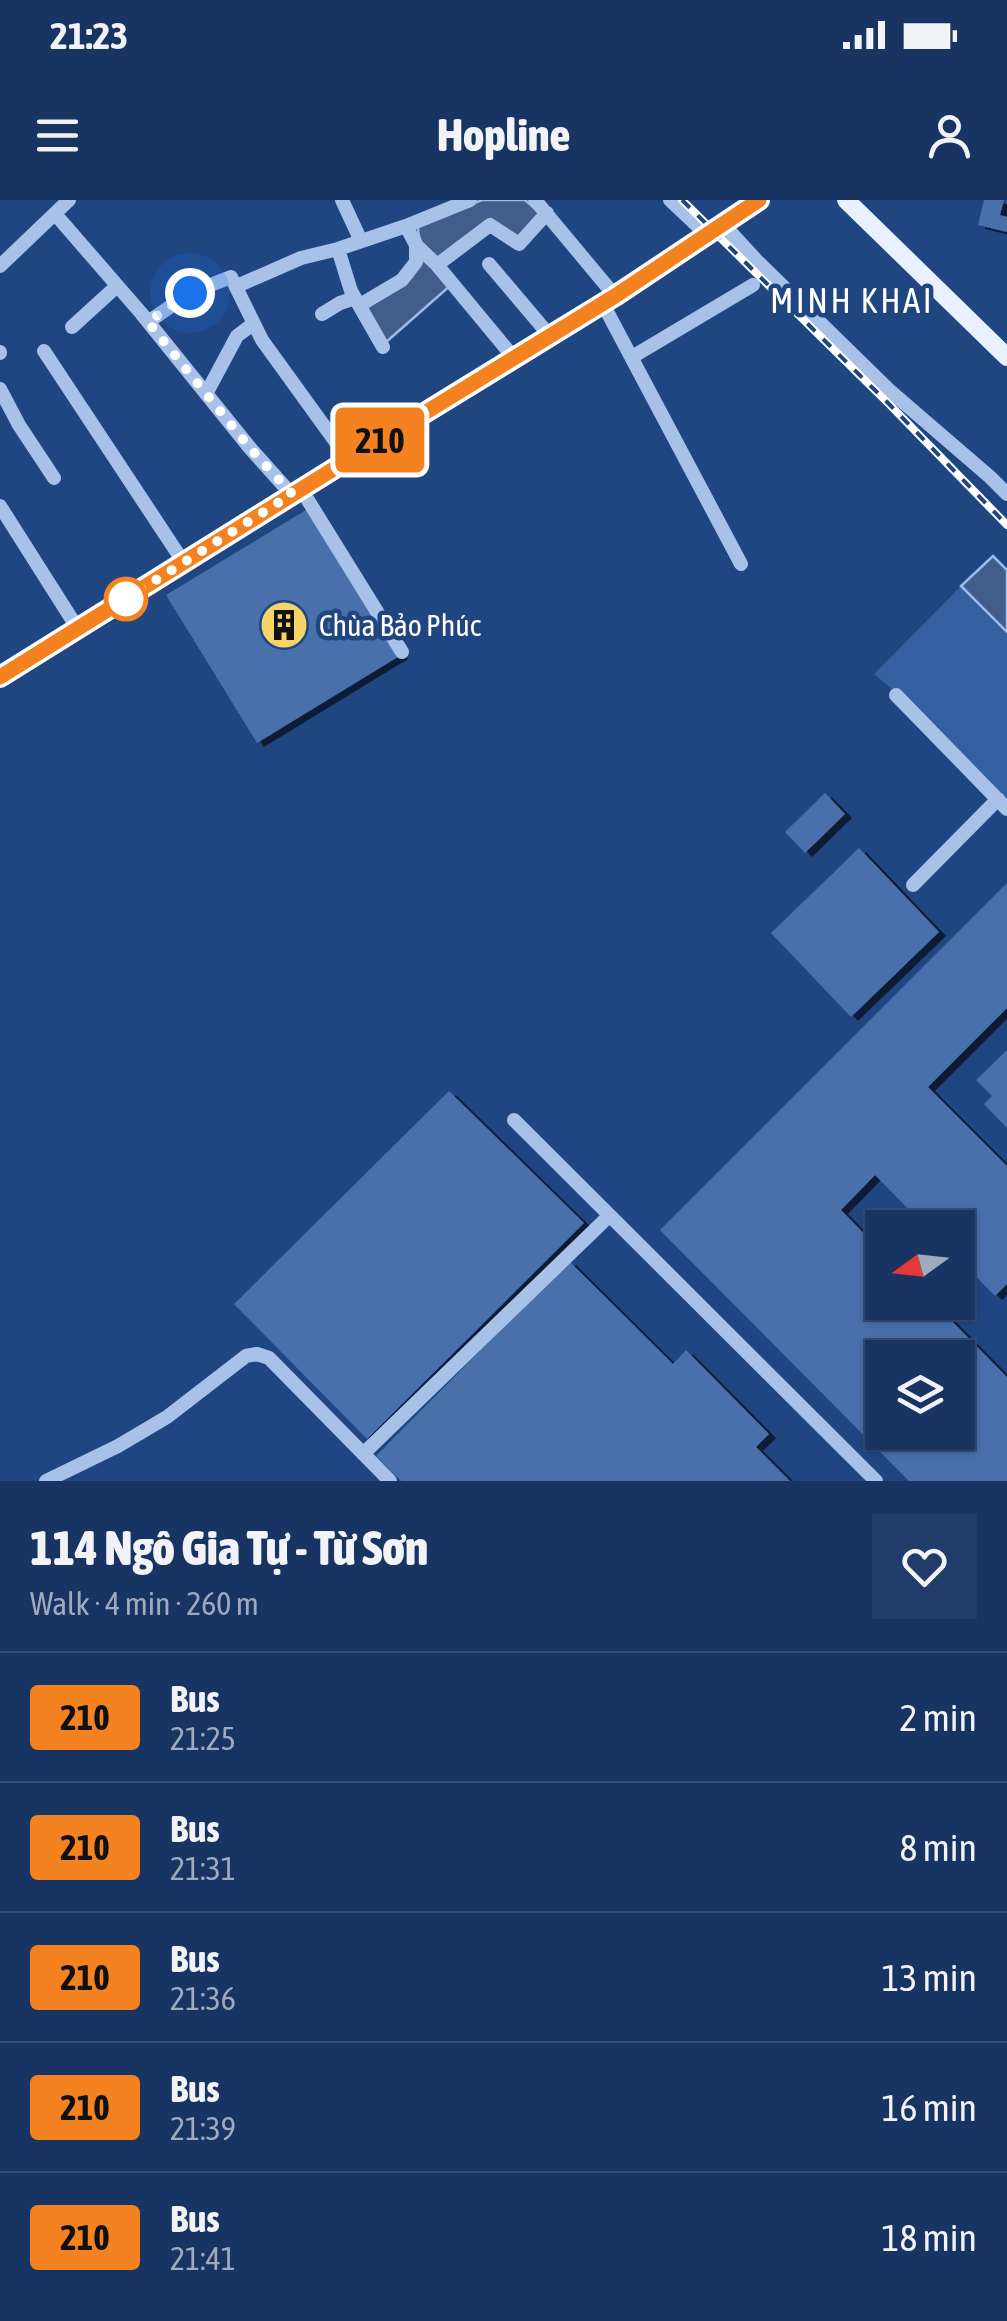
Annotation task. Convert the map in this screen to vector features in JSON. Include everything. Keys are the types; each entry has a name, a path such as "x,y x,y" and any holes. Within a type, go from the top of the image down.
{"main road":[{"path":"0,676 609,300 758,200"},
{"path":"846,200 1007,357"}],"street":[{"path":"342,200 361,241"},
{"path":"148,322 190,293 338,250 470,200"},
{"path":"535,200 609,300 632,357 741,564"},
{"path":"670,200 708,236"},
{"path":"0,266 59,206 116,286 250,448 296,492 402,652"},
{"path":"437,265 490,226 519,244 546,213"},
{"path":"724,225 889,390 1007,494"},
{"path":"406,226 416,245 514,358"},
{"path":"322,314 340,303 358,301 402,280 416,262 416,245"},
{"path":"338,250 358,301 383,346"},
{"path":"489,264 550,336"},
{"path":"234,282 262,340 348,460"},
{"path":"632,357 754,285"},
{"path":"72,327 116,286"},
{"path":"206,394 237,336 253,324"},
{"path":"44,351 184,563"},
{"path":"0,389 54,478"},
{"path":"0,506 78,629"},
{"path":"896,695 1002,804 913,885"},
{"path":"514,1120 876,1481"},
{"path":"363,1454 609,1216"},
{"path":"57,1478 167,1418 246,1356 257,1354 268,1358 390,1481"}],"shaded area":[{"path":"482,200 525,200 540,213 521,238 491,221 438,262 419,237 418,226"},
{"path":"421,256 451,285 385,343 365,308"},
{"path":"993,556 1007,570 1007,632 961,586"},
{"path":"961,586 1007,632 1007,801 936,726 874,674"}],"building":[{"path":"984,200 1004,200 1000,215 1007,217 1007,232 978,225"},
{"name":"Chùa Bảo Phúc","path":"311,507 401,655 257,743 166,595"},
{"path":"825,793 845,814 805,853 785,832"},
{"path":"859,848 939,932 851,1017 771,933"},
{"path":"1007,883 1007,1008 928,1087 1007,1166 1007,1284 995,1296 975,1275 975,1210 909,1210 875,1175 841,1210 865,1235 865,1320 951,1320 970,1340 865,1340 865,1437 660,1230"},
{"path":"1007,1050 1007,1128 984,1104 992,1096 976,1080"},
{"path":"449,1091 584,1223 367,1439 234,1304"},
{"path":"569,1261 673,1364 686,1350 769,1434 756,1447 790,1481 401,1481 376,1456"},
{"path":"975,1345 1007,1377 1007,1481 909,1481 878,1450 975,1450"}],"railway":[{"path":"682,200 1007,525"}],"bus line":[{"name":"210","path":"0,677 615,296 759,200"}],"place":[{"name":"Chùa Bảo Phúc","path":"284,625"}],"district":[{"name":"MINH KHAI","path":"852,300"}],"route":[{"path":"126,599 292,494 148,322 190,293"}]}
